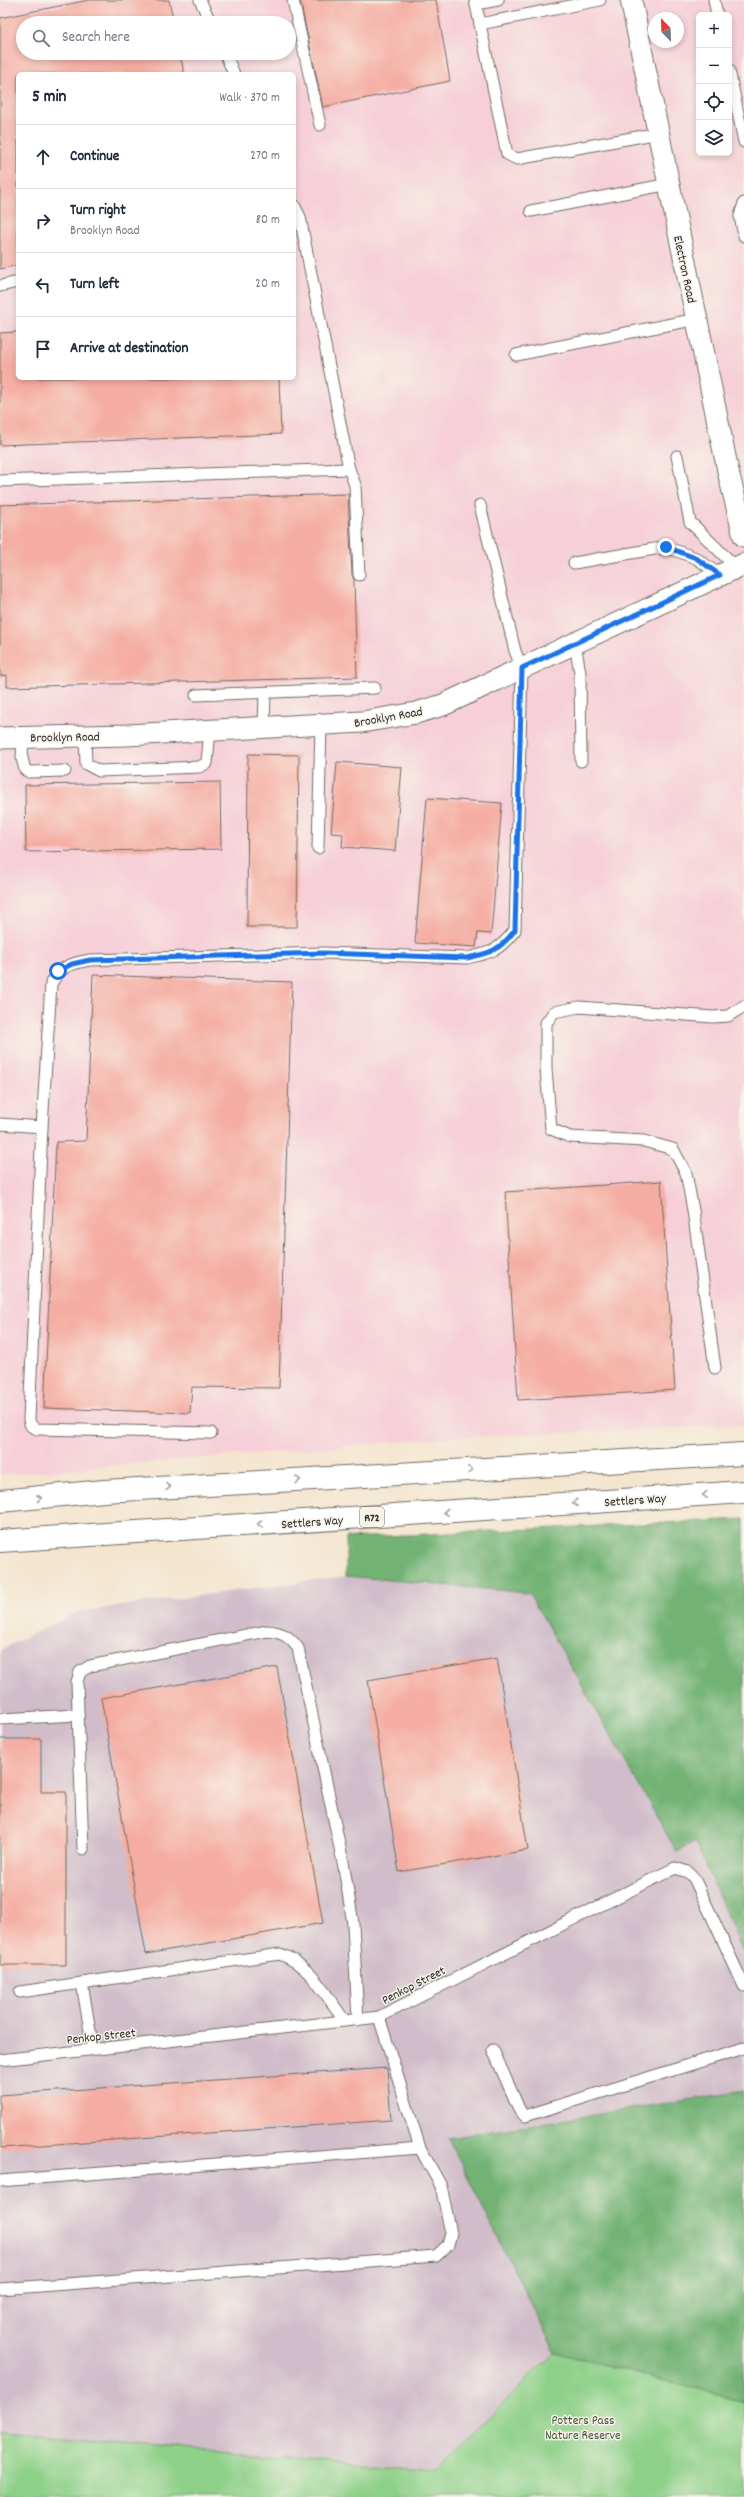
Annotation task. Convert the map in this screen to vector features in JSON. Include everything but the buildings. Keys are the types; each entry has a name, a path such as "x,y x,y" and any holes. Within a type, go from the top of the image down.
{"main road":[{"path":"0,1502 104,1491 744,1454"},
{"name":"Settlers Way","path":"0,1541 744,1492"}],"street":[{"name":"Electron Road","path":"631,0 736,512 744,536"},
{"name":"Brooklyn Road","path":"0,738 85,736 321,725 362,722 416,713 443,705 733,569"}],"lane":[{"path":"200,0 208,16"},
{"path":"293,0 320,125"},
{"path":"498,0 476,2 507,154 511,158 518,159 658,133"},
{"path":"480,24 600,0"},
{"path":"714,0 717,12"},
{"path":"228,60 233,72"},
{"path":"732,84 744,142"},
{"path":"531,211 669,184"},
{"path":"744,203 740,216 744,236"},
{"path":"297,218 349,469 355,484 359,575"},
{"path":"0,286 16,282"},
{"path":"516,355 697,319"},
{"path":"676,456 690,522 733,569"},
{"path":"0,481 349,469"},
{"path":"211,1433 37,1429 32,1426 29,1420 42,1127 51,984 58,971 72,964 90,960 323,953 467,958 489,953 504,945 515,930 522,668 515,651 480,505"},
{"path":"574,563 666,547 733,569"},
{"path":"575,643 580,673 582,761"},
{"path":"196,695 375,688"},
{"path":"264,727 265,693"},
{"path":"318,848 321,725"},
{"path":"85,736 86,764 99,770 199,767 207,763 209,758 210,730"},
{"path":"23,737 22,758 25,770 29,772 64,771"},
{"path":"715,1368 700,1253 686,1173 673,1149 644,1141 570,1137 551,1129 546,1069 546,1023 554,1012 579,1007 713,1017 728,1016 744,1006"},
{"path":"0,1124 42,1127"},
{"path":"83,1849 77,1682 80,1672 90,1666 267,1631 280,1632 290,1638 298,1648 344,1867 353,1924 358,2020"},
{"path":"0,1719 78,1715"},
{"name":"Penkop Street","path":"0,2060 379,2017 675,1868 688,1872 694,1878 744,1986"},
{"path":"20,1992 280,1954 294,1959 307,1970 345,2021"},
{"path":"82,1983 93,2050"},
{"path":"0,2289 436,2256 448,2245 451,2233 442,2186 420,2148 379,2017"},
{"path":"493,2050 520,2111 525,2116 744,2048"},
{"path":"0,2181 420,2148"}],"shaded area":[{"path":"0,0 744,0 744,1425 444,1438 0,1475"},
{"path":"346,1576 529,1593 677,1852 695,1842 744,1954 744,2091 449,2138 555,2352 437,2469 0,2433 0,1650 77,1612"}],"green space":[{"path":"744,1519 744,1954 695,1842 677,1852 529,1593 346,1576 346,1538"},
{"path":"744,2091 744,2402 555,2352 448,2138"},
{"name":"Potters Pass Nature Reserve","path":"555,2352 744,2372 744,2497 0,2497 0,2433 437,2469"}],"route":[{"path":"58,971 72,964 90,960 323,953 467,958 489,953 504,945 515,930 522,668 720,575 696,558 666,547"}]}
